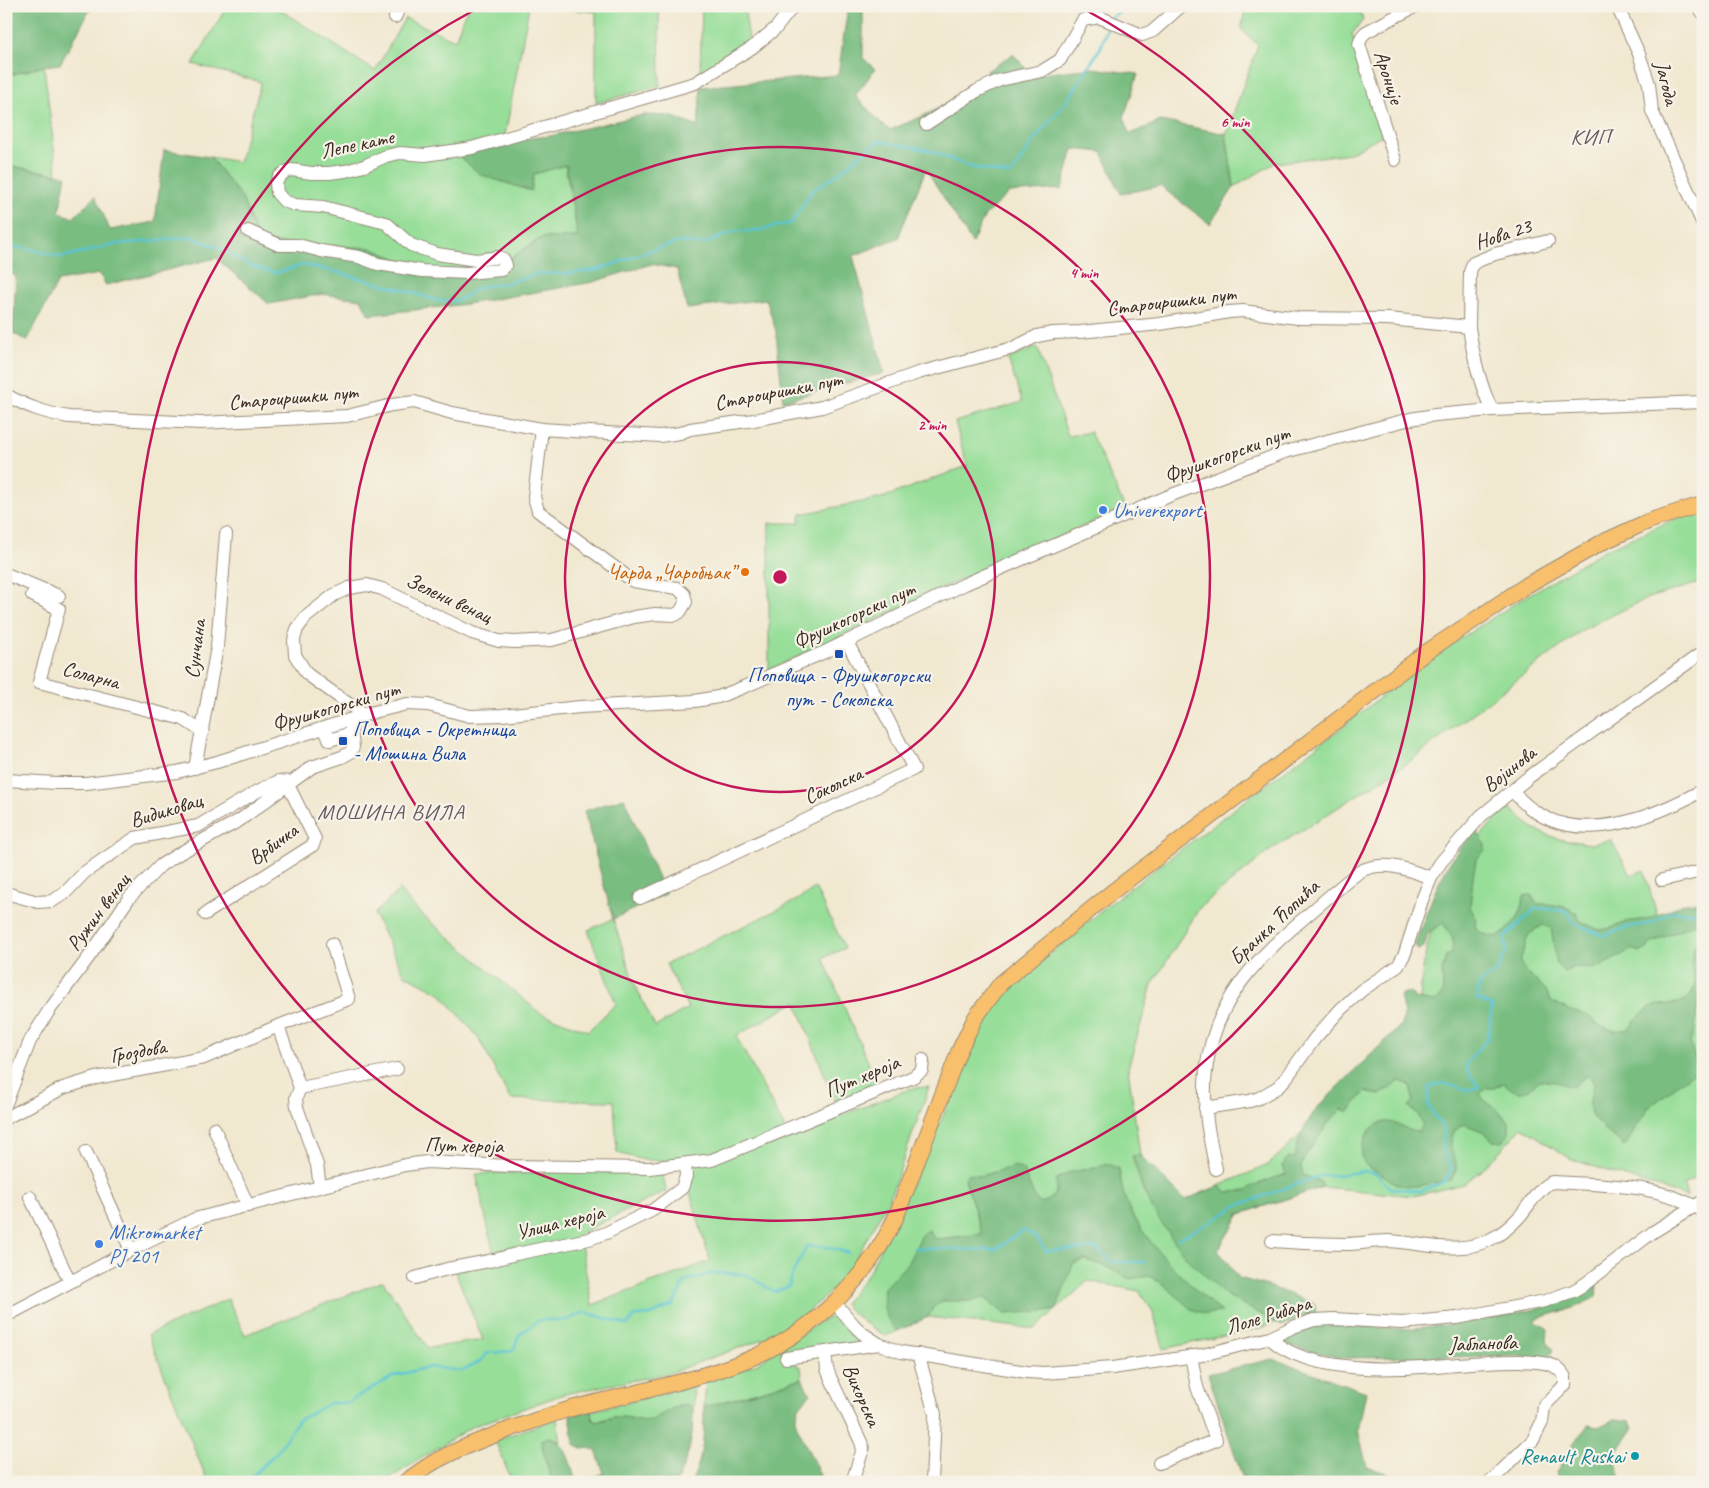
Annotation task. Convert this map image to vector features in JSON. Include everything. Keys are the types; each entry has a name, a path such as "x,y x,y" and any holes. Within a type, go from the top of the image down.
{"main road":[{"path":"405,1482 437,1460 507,1430 560,1412 657,1388 728,1367 756,1356 780,1344 836,1303 865,1269 888,1234 959,1051 975,1018 1001,983 1120,886 1448,637 1527,584 1601,543 1648,521 1703,504"}],"street":[{"name":"Лепе кате","path":"248,231 279,245 298,245 359,257 378,264 422,271 467,274 501,270 506,265 504,260 499,257 476,260 437,254 411,245 386,223 323,206 295,205 284,201 278,194 276,183 279,177 292,170 311,173 337,172 364,166 400,152 425,154 472,148 695,83 753,47 776,28 793,6"},
{"path":"926,124 977,91 1000,80 1042,71 1060,60 1083,20 1099,17 1142,35 1153,31 1181,6"},
{"name":"Ароније","path":"1395,160 1359,44 1366,32 1416,6"},
{"name":"Јагода","path":"1617,6 1639,54 1649,84 1652,111 1703,224"},
{"path":"1698,6 1703,13"},
{"name":"Нова 23","path":"1469,327 1470,272 1473,263 1495,254 1548,241"},
{"name":"Староиришки пут","path":"6,395 47,414 69,417 202,423 348,416 392,404 414,402 452,413 542,428 660,436 703,426 754,420 822,407 918,374 1013,348 1037,336 1052,333 1160,324 1243,311 1298,318 1388,319 1469,327"},
{"path":"1469,327 1478,373 1483,391 1492,410"},
{"name":"Фрушкогорски пут","path":"6,780 86,783 160,775 195,768 324,728 330,740 364,715 406,704 428,705 470,716 705,699 739,690 847,642 965,584 1169,496 1284,452 1410,419 1492,410 1703,402"},
{"name":"Зелени венац","path":"364,715 307,674 295,655 294,640 297,629 310,613 334,595 349,588 366,586 382,589 478,635 499,641 552,640 634,617 655,614 675,615 680,612 686,602 684,594 677,588 633,581 538,512 534,497 542,428"},
{"name":"Сунчана","path":"195,768 217,647 226,534"},
{"path":"6,574 59,596"},
{"name":"Соларна","path":"32,595 58,609 39,682 183,719 203,732"},
{"name":"Соколска","path":"640,898 914,769 847,642"},
{"name":"Војинова","path":"1205,1108 1250,1101 1264,1096 1278,1087 1340,1008 1362,990 1398,966 1402,960 1431,878 1441,862 1481,816 1512,791 1703,652"},
{"name":"Ружин венац","path":"6,1102 30,1041 129,898 161,866 180,853 240,820 312,767 342,758 351,752 353,747 351,726"},
{"name":"Видиковац","path":"6,893 38,902 52,901 64,894 85,872 135,838 198,826 279,781 289,784"},
{"name":"Врбичка","path":"205,914 313,845 315,839 289,784"},
{"path":"1512,791 1530,810 1552,822 1564,826 1583,828 1644,817 1703,790"},
{"name":"Бранка Ћопића","path":"1216,1169 1205,1108 1206,1071 1210,1046 1219,1020 1240,981 1284,935 1353,876 1366,868 1382,865 1394,866 1431,878"},
{"path":"1662,880 1703,871"},
{"name":"Гроздова","path":"6,1118 64,1088 96,1078 204,1058 278,1026 349,999 332,944"},
{"path":"278,1026 300,1088 296,1098 296,1107 317,1165 320,1187"},
{"name":"Пут хероја","path":"6,1316 131,1250 195,1219 405,1165 428,1162 510,1166 650,1168 685,1165 712,1160 913,1077 922,1070 923,1060"},
{"path":"300,1088 397,1069"},
{"path":"214,1128 248,1206"},
{"path":"86,1152 131,1250"},
{"name":"Улица хероја","path":"415,1278 447,1269 589,1239 606,1233 653,1210 682,1188 686,1176 685,1165"},
{"path":"1272,1242 1318,1244 1385,1241 1414,1243 1446,1249 1470,1246 1489,1240 1505,1229 1520,1216 1545,1185 1553,1182 1644,1190 1669,1195 1700,1206"},
{"path":"30,1197 70,1282"},
{"name":"Лоле Рибара","path":"836,1303 854,1325 879,1344 900,1352 1027,1372 1044,1373 1112,1368 1191,1356 1270,1338 1299,1324 1314,1320 1416,1322 1457,1318 1544,1301 1573,1291 1585,1284 1653,1232 1700,1206"},
{"name":"Јабланова","path":"1270,1338 1282,1349 1328,1364 1401,1368 1511,1361 1541,1363 1556,1367 1564,1377 1565,1385 1544,1406 1542,1422 1533,1440 1490,1482"},
{"path":"786,1358 879,1344"},
{"name":"Вихорска","path":"825,1353 827,1369 863,1449 852,1482"},
{"path":"918,1354 935,1414 932,1482"},
{"path":"1158,1464 1216,1440 1197,1387 1191,1356"}],"green space":[{"path":"6,6 92,6 60,64 44,66 6,76"},
{"path":"227,6 274,6 375,71 405,18 455,40 464,15 470,6 529,6 504,141 531,191 534,174 565,164 578,237 541,238 508,260 434,274 259,242 242,198 210,157 239,162 261,82 193,64"},
{"path":"542,6 659,6 660,86 596,103 596,12"},
{"path":"702,6 744,6 750,45 700,75"},
{"path":"1246,6 1358,6 1363,20 1352,34 1382,135 1350,153 1275,163 1234,187 1226,134 1258,45 1241,29"},
{"path":"848,7 863,11 863,58 875,69 855,96 890,130 921,117 980,87 987,71 1013,54 1032,75 1092,68 1138,74 1124,117 1130,134 1161,121 1226,134 1234,187 1210,224 1160,186 1121,194 1102,152 1073,149 1062,189 1009,193 985,215 972,243 926,169 898,238 853,256 884,373 783,401 776,331 766,299 687,309 677,269 651,264 593,282 467,304 369,315 361,299 322,294 269,304 216,258 106,285 99,274 58,281 27,341 13,333 16,275 6,275 6,168 10,166 66,176 59,212 73,218 95,196 110,230 155,222 164,150 210,157 242,198 259,242 370,248 434,274 508,260 541,238 578,237 566,165 534,174 531,191 481,175 453,151 484,143 550,136 643,115 671,116 698,127 701,87 838,75"},
{"path":"44,66 57,174 11,166 6,168 6,76"},
{"path":"1037,347 1068,436 1090,432 1125,508 964,578 769,670 769,523 799,523 801,514 882,498 967,466 955,422 1022,402 1008,359"},
{"path":"1703,508 1703,582 1648,598 1584,629 1405,765 1271,850 1200,907 1152,985 1128,1068 1140,1155 1185,1200 1268,1165 1419,1024 1424,963 1435,919 1443,897 1453,877 1478,840 1509,807 1535,830 1559,839 1591,844 1611,840 1631,875 1644,870 1658,918 1693,905 1703,938 1703,1174 1684,1185 1687,1197 1571,1159 1522,1127 1485,1167 1464,1184 1413,1196 1323,1187 1240,1214 1218,1250 1236,1287 1276,1322 1261,1328 1164,1349 1152,1310 1139,1291 1088,1281 1035,1329 928,1317 886,1336 864,1322 844,1304 869,1272 931,1143 982,1027 1007,990 1117,898 1429,659 1520,600 1604,550"},
{"path":"624,798 665,894 613,919 584,811"},
{"path":"1477,831 1485,845 1485,850 1476,860 1470,907 1476,918 1475,928 1483,934 1498,937 1508,929 1519,914 1524,896 1531,895 1537,904 1564,907 1574,911 1580,921 1599,930 1626,922 1647,919 1686,903 1703,901 1703,920 1651,943 1647,949 1641,952 1632,949 1602,966 1591,968 1575,967 1564,972 1557,964 1551,928 1543,925 1528,935 1520,962 1527,972 1546,990 1550,1000 1570,1011 1587,1015 1598,1025 1615,1031 1629,1029 1651,1007 1676,1003 1687,999 1694,988 1691,965 1694,946 1703,938 1703,997 1697,1008 1695,1030 1690,1042 1698,1069 1648,1108 1625,1146 1592,1117 1589,1105 1594,1083 1588,1075 1572,1087 1556,1082 1539,1080 1522,1092 1514,1090 1504,1083 1493,1088 1486,1088 1480,1094 1485,1101 1497,1109 1509,1122 1509,1134 1502,1142 1493,1141 1484,1132 1464,1124 1454,1131 1452,1139 1451,1149 1456,1169 1451,1180 1418,1186 1397,1184 1370,1169 1363,1161 1362,1154 1364,1140 1368,1133 1379,1124 1390,1122 1418,1132 1423,1124 1409,1106 1413,1100 1410,1085 1400,1081 1380,1095 1366,1091 1348,1112 1342,1109 1329,1122 1305,1157 1301,1166 1303,1175 1320,1181 1323,1187 1239,1214 1218,1250 1239,1278 1271,1287 1315,1304 1316,1314 1302,1317 1282,1326 1226,1295 1186,1258 1155,1214 1143,1190 1132,1156 1140,1155 1185,1200 1219,1186 1228,1192 1247,1191 1252,1186 1286,1174 1283,1166 1287,1158 1296,1157 1300,1137 1315,1111 1403,1023 1404,1014 1400,996 1410,992 1416,999 1435,1002 1443,993 1442,971 1446,956 1452,953 1453,939 1443,923 1428,933 1424,947 1418,950 1415,945 1445,870 1460,848"},
{"path":"815,888 845,948 823,958 879,1087 836,1104 796,1002 736,1036 789,1136 912,1088 929,1087 890,1198 844,1279 788,1330 670,1373 564,1394 471,1427 384,1482 208,1482 148,1335 228,1299 245,1335 383,1281 428,1348 483,1340 453,1266 495,1259 476,1174 614,1170 663,1175 666,1191 579,1234 592,1305 710,1261 681,1161 644,1160 617,1153 614,1101 510,1099 478,1037 440,993 404,974 374,914 399,890 420,913 540,1013 588,1031 616,1004 588,930 613,919 634,983 655,1027 688,1008 666,964 797,900"},
{"path":"1109,1164 1119,1169 1125,1199 1141,1229 1153,1245 1181,1276 1222,1312 1206,1314 1191,1309 1162,1283 1148,1276 1130,1279 1102,1265 1085,1260 1073,1264 1056,1310 1005,1314 985,1298 970,1301 943,1301 934,1306 928,1317 897,1331 892,1326 886,1316 884,1288 907,1264 923,1233 929,1230 933,1237 937,1239 982,1234 965,1179 968,1173 981,1176 1015,1166 1023,1170 1035,1198 1040,1203 1052,1197 1056,1192 1056,1179 1068,1173"},
{"path":"1597,1283 1596,1297 1576,1307 1536,1319 1536,1322 1548,1328 1547,1341 1554,1350 1544,1360 1519,1356 1338,1358 1288,1345 1282,1340 1307,1327 1324,1324 1402,1329 1459,1324 1493,1318 1546,1307 1577,1296"},
{"path":"833,1317 850,1327 862,1343 795,1355 795,1364 801,1367 802,1378 704,1407 706,1382 758,1363 823,1320"},
{"path":"1273,1359 1366,1392 1358,1430 1367,1467 1411,1481 1244,1482 1208,1374"},
{"path":"802,1378 811,1394 797,1411 796,1424 823,1482 691,1482 701,1455 704,1407"},
{"path":"694,1385 693,1408 685,1404 649,1421 621,1417 603,1419 597,1422 592,1419 591,1411"},
{"path":"686,1404 693,1408 691,1437 688,1455 676,1482 581,1482 604,1473 596,1451 589,1448 582,1449 574,1443 570,1415 591,1410 592,1419 597,1422 614,1417 625,1417 643,1421 652,1420 673,1408"},
{"path":"557,1419 561,1443 552,1438 542,1440 544,1456 552,1482 512,1482 495,1440"},
{"path":"1615,1419 1630,1421 1633,1429 1614,1456 1622,1482 1561,1482 1556,1474 1566,1454 1588,1425 1598,1427"},
{"path":"549,1437 555,1439 564,1449 576,1482 552,1482 542,1445 542,1440"}],"waterway":[{"path":"1111,18 1126,6"},
{"path":"6,248 21,247 62,257 118,244 191,237 220,248 251,266 276,273 303,265 404,290 439,301 457,301 480,287 507,283 540,273 563,274 598,270 649,251 680,242 704,244 735,231 755,231 791,223 812,191 837,174 878,141 928,150 971,167 1011,175 1037,136 1067,101 1101,47 1108,26"},
{"path":"1178,1239 1236,1206 1319,1176 1364,1171 1377,1174 1390,1188 1420,1191 1444,1182 1452,1169 1443,1149 1444,1130 1428,1105 1429,1087 1443,1083 1467,1090 1479,1087 1468,1073 1466,1064 1488,1038 1492,1006 1477,999 1479,984 1497,971 1507,950 1504,938 1536,908 1568,911 1572,922 1603,936 1625,928 1652,923 1673,911 1690,913 1703,907"},
{"path":"914,1248 995,1250 1023,1230 1036,1237 1046,1251 1096,1248 1113,1262 1145,1262"},
{"path":"246,1482 278,1451 297,1421 330,1403 346,1403 394,1376 429,1367 461,1371 479,1362 488,1353 513,1351 519,1335 539,1320 567,1320 585,1312 627,1325 635,1316 651,1315 673,1305 685,1281 714,1273 745,1274 775,1292 789,1286 793,1273 807,1246 827,1247 849,1253"}],"place":[{"name":"Univerexport","path":"1103,510"},
{"name":"Чарда „Чаробњак”","path":"745,572"},
{"name":"Поповица - Фрушкогорски пут - Соколска","path":"839,654"},
{"name":"Поповица - Окретница - Мошина Вила","path":"343,741"},
{"name":"Mikromarket PJ 201","path":"99,1244"},
{"name":"Renault Ruskai","path":"1635,1456"}],"district":[{"name":"КИП","path":"1591,137"},
{"name":"МОШИНА ВИЛА","path":"391,812"}]}
